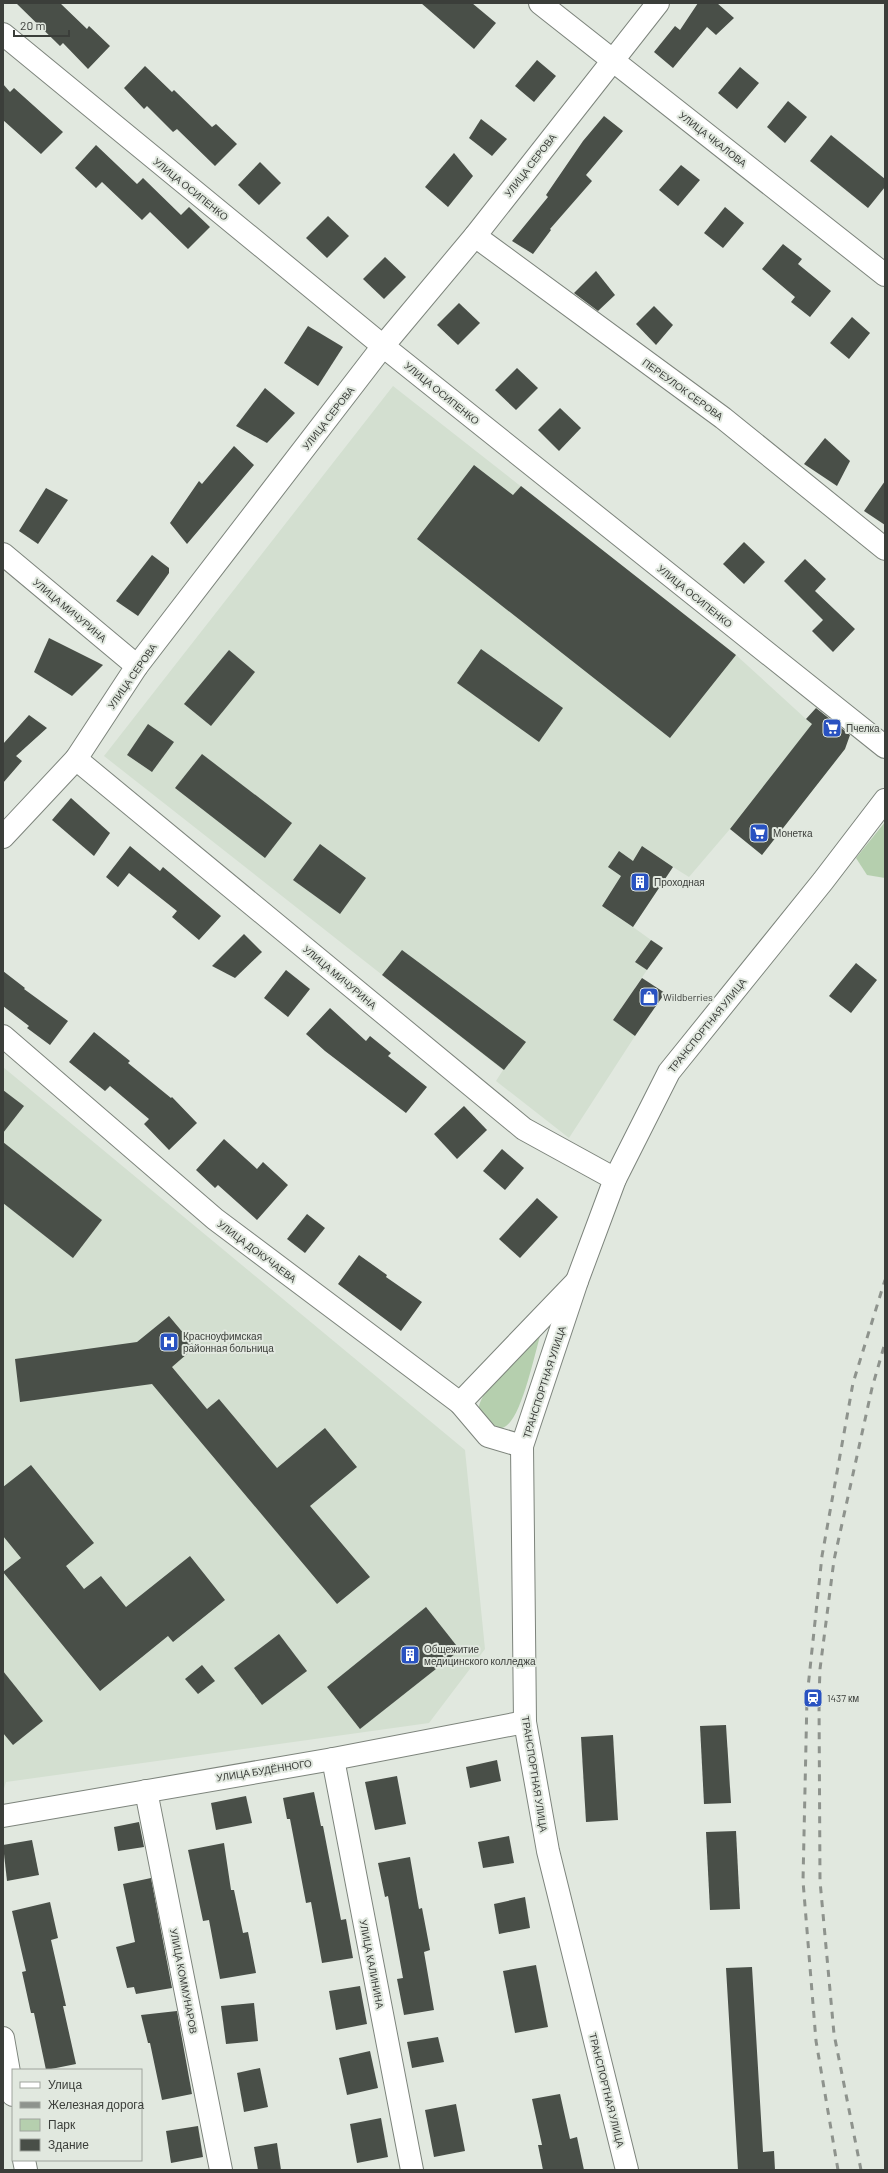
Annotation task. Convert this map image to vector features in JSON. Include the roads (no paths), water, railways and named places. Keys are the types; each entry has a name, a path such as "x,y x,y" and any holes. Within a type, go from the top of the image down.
{"street":[{"name":"УЛИЦА ЧКАЛОВА","path":"540,3 885,275"},
{"name":"УЛИЦА СЕРОВА","path":"3,837 76,759 137,666 383,346 475,236 658,3"},
{"name":"УЛИЦА ОСИПЕНКО","path":"3,34 383,346 885,747"},
{"name":"ПЕРЕУЛОК СЕРОВА","path":"475,236 723,418 885,549"},
{"name":"УЛИЦА МИЧУРИНА","path":"3,554 137,666"},
{"name":"УЛИЦА МИЧУРИНА","path":"76,759 524,1129 615,1179"},
{"name":"ТРАНСПОРТНАЯ УЛИЦА","path":"627,2170 548,1850 525,1722 522,1446 577,1281 615,1179 669,1072 823,881 885,800"},
{"name":"УЛИЦА ДОКУЧАЕВА","path":"3,1036 215,1219 460,1403 488,1436 522,1446"},
{"path":"460,1403 577,1281"},
{"name":"УЛИЦА БУДЁННОГО","path":"3,1816 333,1759 525,1722"},
{"name":"УЛИЦА КАЛИНИНА","path":"333,1759 412,2170"},
{"name":"УЛИЦА КОММУНАРОВ","path":"146,1791 221,2170"},
{"path":"3,2038 12,2090"}],"railway":[{"path":"838,2170 816,2041 803,1881 807,1697 822,1556 853,1383 885,1280"},
{"path":"861,2170 834,2034 820,1881 819,1698 820,1669 834,1560 872,1388 885,1343"}],"place":[{"name":"Пчелка","path":"832,728"},
{"name":"Монетка","path":"759,833"},
{"name":"Проходная","path":"640,882"},
{"name":"Wildberries","path":"649,997"},
{"name":"Красноуфимская районная больница","path":"169,1342"},
{"name":"Общежитие медицинского колледжа","path":"410,1655"},
{"name":"1437 км","path":"813,1698"}]}
